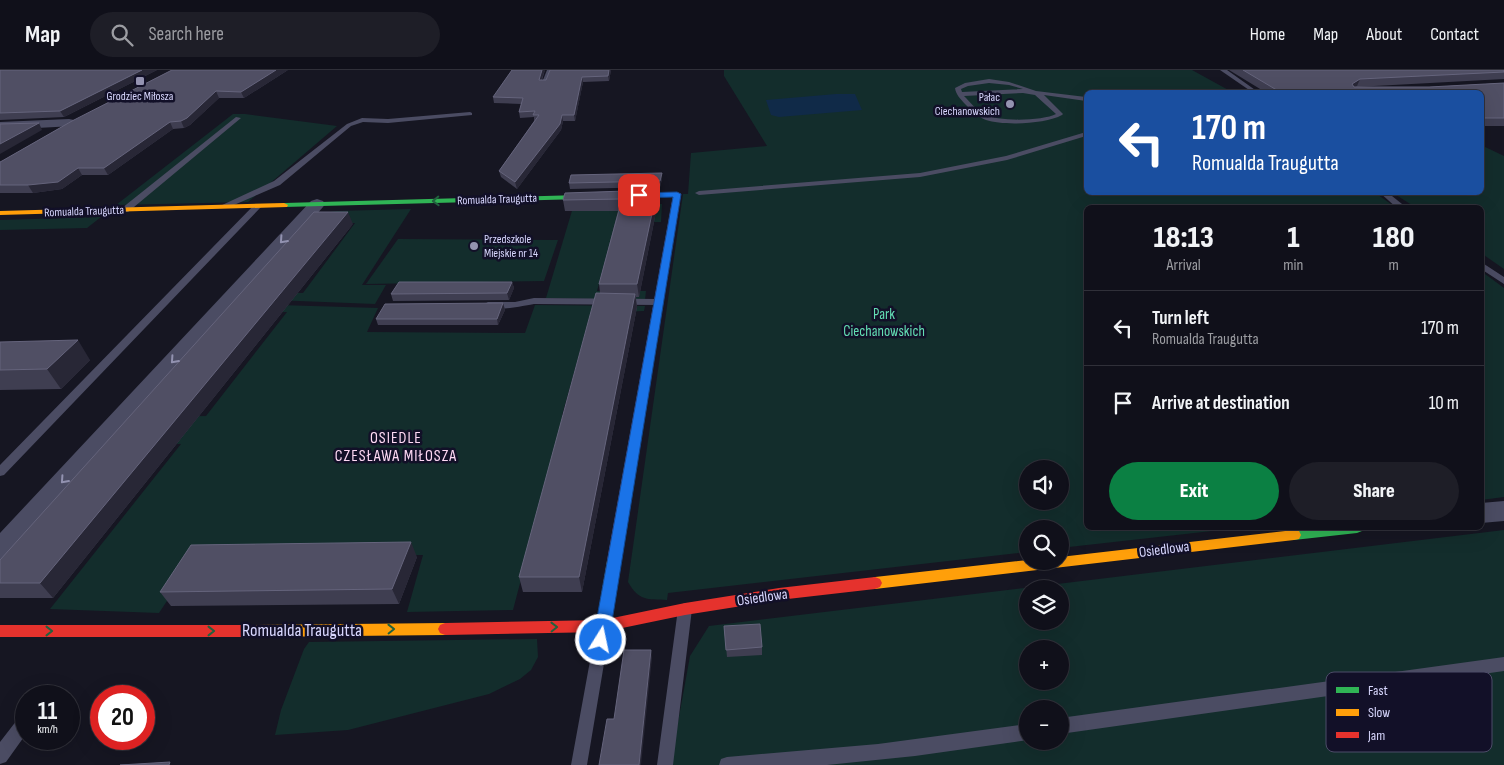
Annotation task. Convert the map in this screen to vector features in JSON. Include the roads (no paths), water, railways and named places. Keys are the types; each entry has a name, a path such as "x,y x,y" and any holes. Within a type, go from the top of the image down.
{"street":[{"path":"0,126 73,121"},
{"path":"46,136 73,121"},
{"name":"Romualda Traugutta","path":"0,213 677,194 659,302"},
{"path":"0,551 317,204"},
{"path":"603,626 659,302"},
{"path":"1484,514 1504,511"},
{"name":"Osiedlowa","path":"603,626 685,608 779,594 1340,530"},
{"name":"Romualda Traugutta","path":"0,631 310,631 603,626"}],"lane":[{"path":"543,84 550,70"},
{"path":"1223,70 1252,90"},
{"path":"989,81 1007,82 1023,86 1038,94 1060,114 1053,118 992,120 983,116 959,94 958,88 967,84 989,81"},
{"path":"959,94 1005,90 1084,99"},
{"path":"220,207 277,183 349,125 362,120 388,121 470,114"},
{"path":"125,210 238,118"},
{"path":"699,193 920,175 1007,158 1084,135"},
{"path":"1386,195 1399,205"},
{"path":"0,472 258,206"},
{"path":"1484,267 1504,281"},
{"path":"476,305 515,305 534,301 659,302"},
{"path":"665,765 685,608"},
{"path":"579,765 603,626"},
{"path":"1447,672 1504,664"},
{"path":"1069,725 1326,689"},
{"path":"727,765 832,757 1019,733"},
{"path":"0,756 15,735"}],"water":[{"path":"855,94 862,110 779,117 771,115 766,100"}],"place":[{"name":"Grodziec Miłosza","path":"140,81"},
{"name":"Pałac Ciechanowskich","path":"1010,104"},
{"name":"Przedszkole Miejskie nr 14","path":"474,246"}],"district":[{"name":"OSIEDLE CZESŁAWA MIŁOSZA","path":"396,446"}],"park label":[{"name":"Park Ciechanowskich","path":"884,322"}]}
